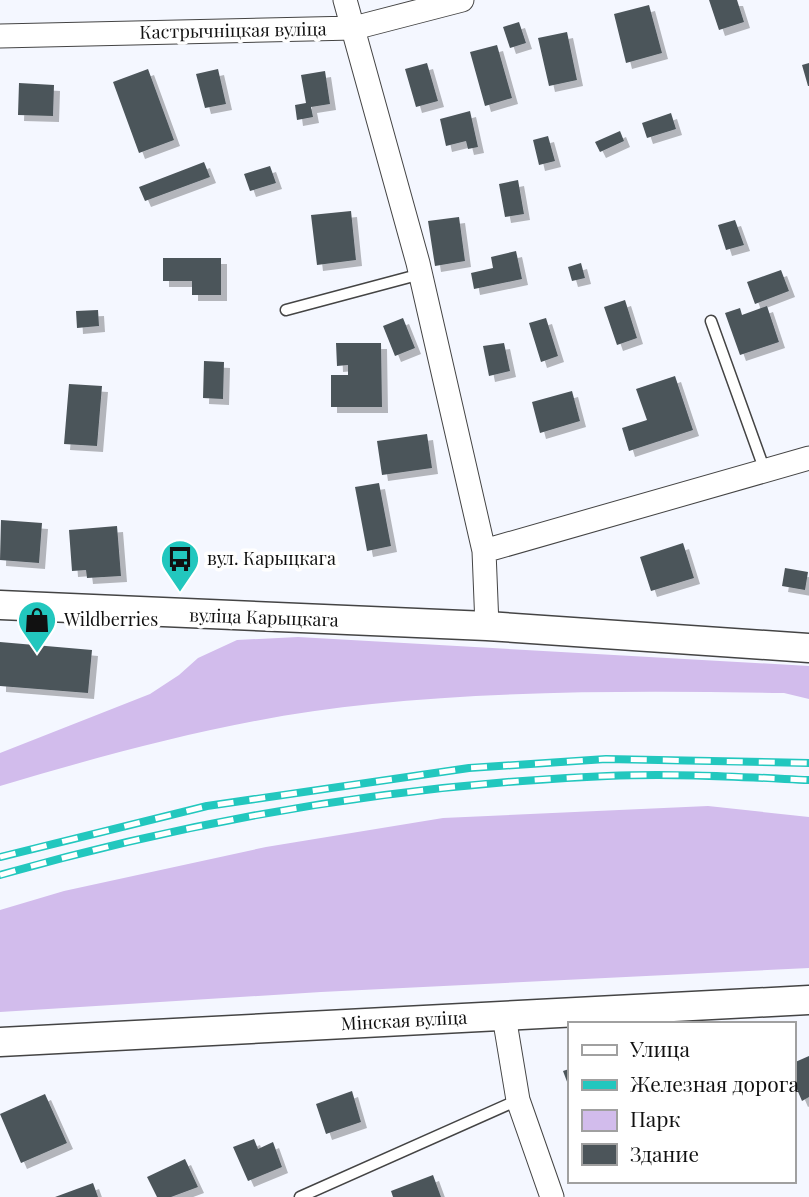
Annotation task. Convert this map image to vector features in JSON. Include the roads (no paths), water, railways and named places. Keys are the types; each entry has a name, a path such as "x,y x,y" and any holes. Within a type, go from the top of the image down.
{"street":[{"path":"345,0 421,274 484,551 486,626"},
{"name":"Кастрычніцкая вуліца","path":"0,36 354,28 462,0"},
{"path":"484,551 809,458"},
{"name":"вуліца Карыцкага","path":"0,605 486,626 809,648"},
{"name":"Мінская вуліца","path":"0,1042 809,1000"},
{"path":"504,1016 519,1100 552,1197"}],"lane":[{"path":"286,310 421,274"},
{"path":"710,321 765,471"},
{"path":"300,1197 519,1100"}],"railway":[{"path":"0,857 207,806 469,768 606,759 809,763"},
{"path":"0,875 74,855 225,821 377,796 530,780 632,775 809,780"}],"place":[{"name":"вул. Карыцкага","path":"180,593"},
{"name":"Wildberries","path":"37,654"}]}
